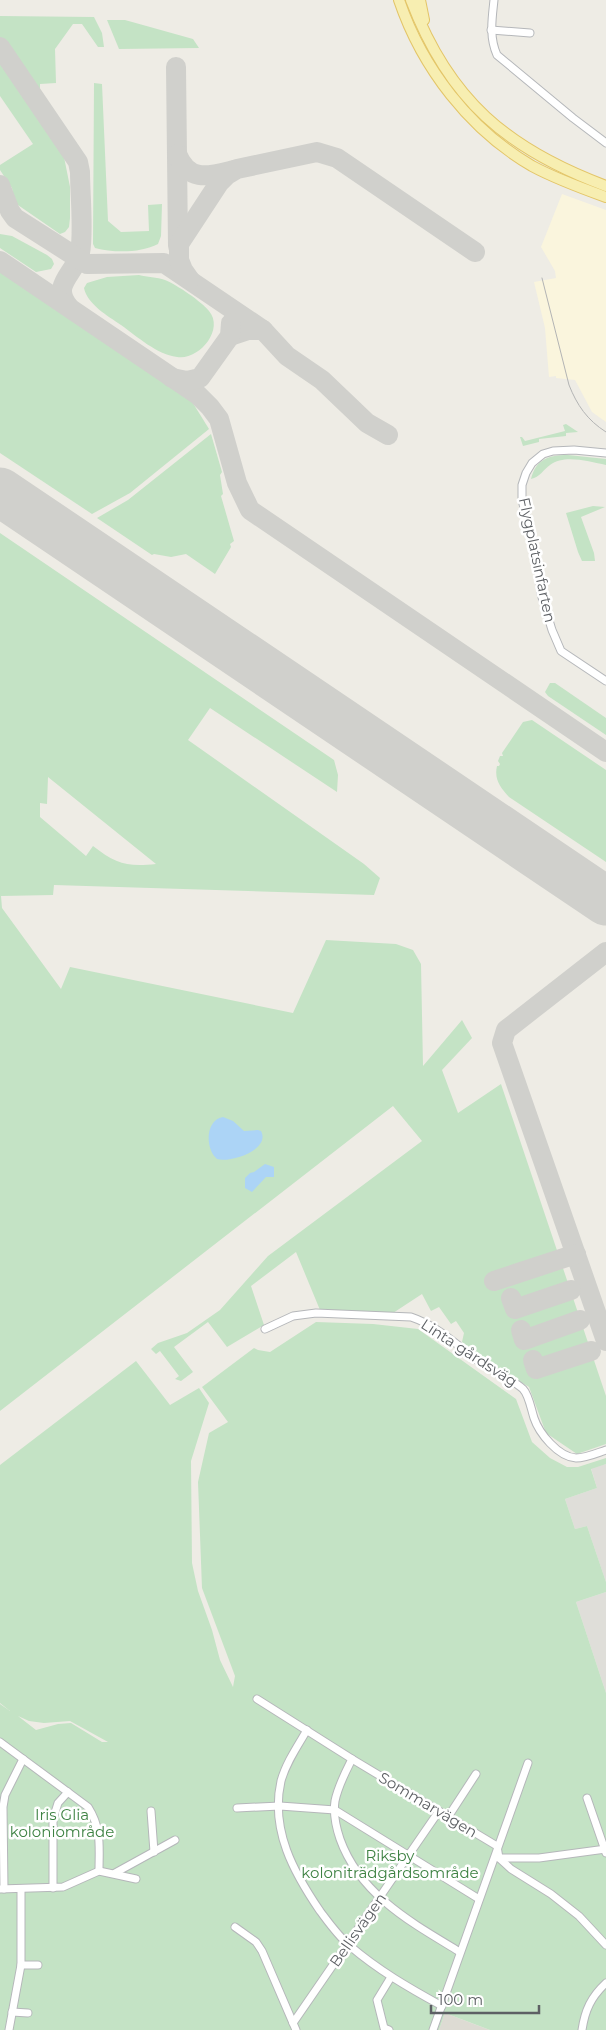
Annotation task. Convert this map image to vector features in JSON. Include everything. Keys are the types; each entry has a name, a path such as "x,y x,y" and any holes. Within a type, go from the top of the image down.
{"main road":[{"path":"399,0 414,37 428,63 447,90 485,131 531,165 564,181 606,197"},
{"path":"412,0 429,40 455,82 476,107 510,138 534,154 560,168 606,186"},
{"path":"420,0 429,40"}],"street":[{"path":"494,0 492,44 497,55 572,118 606,143"},
{"path":"492,30 530,33"},
{"name":"Flygplatsinfarten","path":"606,453 574,450 553,451 543,454 532,463 522,485 522,500 536,553 541,594 552,630 561,651 606,681"},
{"name":"Linta gårdsväg","path":"264,1329 293,1316 316,1313 411,1317 422,1321 449,1337 482,1364 525,1391 536,1425 544,1438 566,1454 578,1458 606,1450"},
{"name":"Sommarvägen","path":"257,1699 352,1759 497,1846"},
{"path":"307,1730 285,1770 279,1794 280,1821 285,1846 294,1872 328,1922 348,1945 391,1977 442,2006"},
{"path":"0,1742 88,1808 96,1820 99,1830 100,1871"},
{"path":"23,1759 5,1795 3,1807 2,1889 62,1887 100,1871 136,1878"},
{"path":"352,1759 339,1784 335,1810 335,1822 351,1864 380,1899 401,1916 460,1952"},
{"path":"433,2030 528,1763"},
{"path":"448,1817 476,1774"},
{"path":"53,1888 53,1819 58,1803 68,1792"},
{"path":"499,1858 539,1858 605,1850 587,1798"},
{"path":"237,1808 280,1806 335,1810 479,1899"},
{"path":"151,1811 154,1852"},
{"name":"Bellisvägen","path":"295,2027 348,1945 439,1812"},
{"path":"115,1873 176,1840"},
{"path":"497,1846 499,1858 511,1869 551,1894 579,1916 606,1946"},
{"path":"9,2030 21,1965 21,1889"},
{"path":"235,1927 256,1942 262,1950 295,2027"},
{"path":"21,1965 38,1965"},
{"path":"389,2030 384,2028 377,2000 391,1977"},
{"path":"582,2030 585,2013 590,2002 606,1983"},
{"path":"12,2012 28,2012"}],"shaded area":[{"path":"562,194 606,210 606,422 592,412 575,380 556,378 556,376 549,377 545,328 534,282 556,278 555,271 541,247"},
{"path":"606,1464 606,1582 587,1526 575,1529 565,1499 597,1488 591,1468"},
{"path":"606,1592 606,1693 576,1602"},
{"path":"445,2013 471,2023 490,2030 439,2030"}],"green space":[{"path":"0,16 94,17 102,33 104,47 98,47 82,24 73,24 55,49 56,83 40,84 40,96 0,40"},
{"path":"107,20 125,20 193,39 199,48 119,49"},
{"path":"0,62 64,157 70,187 70,218 69,227 60,234 15,203 12,188 0,170 0,165 33,144 0,96"},
{"path":"94,83 102,84 108,221 121,232 149,231 148,205 162,204 161,236 158,244 151,247 136,251 110,251 95,248 93,244"},
{"path":"0,234 12,236 47,255 54,264 51,269 36,272 0,248"},
{"path":"0,271 191,400 209,429 130,493 92,514 0,453"},
{"path":"139,275 170,282 195,298 209,311 214,327 207,343 201,349 185,357 177,357 155,349 99,309 89,299 84,288 87,283 107,277"},
{"path":"566,424 578,432 566,433 566,436 539,439 539,442 523,446 520,437 525,441 565,431 563,425"},
{"path":"211,434 222,472 220,475 223,494 221,496 234,541 230,544 231,547 215,574 186,554 171,557 152,555 97,518 128,500"},
{"path":"568,455 606,459 606,465 570,459 563,460 550,465 539,475 531,479 536,467 544,460 549,457"},
{"path":"593,506 605,507 581,517 595,561 582,561 566,513"},
{"path":"0,533 334,760 338,775 337,792 210,708 188,740 364,864 380,878 374,895 54,885 53,895 1,896 2,908 61,989 70,967 293,1013 326,940 396,944 413,950 421,964 423,1066 462,1020 472,1038 442,1070 458,1113 501,1084 606,1396 606,1444 577,1454 546,1433 529,1387 485,1360 462,1342 464,1333 456,1321 451,1324 439,1307 431,1311 422,1294 393,1313 320,1310 296,1252 251,1286 264,1325 227,1347 208,1322 174,1347 193,1372 181,1381 175,1379 179,1376 160,1351 156,1354 151,1349 158,1343 187,1333 220,1310 268,1256 422,1141 393,1106 0,1411","holes":["48,777 156,864 137,865 122,863 108,857 93,846 86,856 40,817 40,803 47,804"]},
{"path":"550,683 555,683 606,718 606,735 548,696 545,692"},
{"path":"532,720 606,770 606,862 509,797 498,783 496,771 497,766 500,764 498,761 500,756 503,756 502,753 523,722"},
{"path":"316,1322 373,1324 418,1329 516,1399 532,1442 550,1458 567,1467 578,1467 606,1458 606,1464 591,1469 597,1488 565,1499 575,1529 587,1526 606,1582 606,1592 576,1602 606,1693 606,2030 490,2030 445,2013 439,2030 0,2030 0,1704 10,1711 0,1703 0,1465 136,1361 170,1405 199,1388 209,1403 191,1461 192,1563 198,1591 220,1660 233,1687 235,1676 202,1588 198,1482 209,1433 228,1422 202,1387 254,1348 270,1352","holes":["18,1716 29,1721 44,1723 70,1721 108,1742 102,1742 71,1723 58,1724 36,1730"]}],"water":[{"path":"223,1117 233,1121 244,1131 261,1131 263,1138 260,1144 248,1154 231,1159 217,1159 210,1149 209,1135 213,1123"},
{"path":"265,1164 274,1167 274,1177 266,1177 252,1192 245,1188 245,1178"}],"taxiway":[{"path":"0,47 78,162 82,224 81,244 80,253 63,286 62,292 69,307"},
{"path":"176,67 178,246"},
{"path":"190,280 179,260 179,244 219,183 237,169 317,152 337,158 475,252"},
{"path":"177,154 187,170 201,175 234,170"},
{"path":"0,185 10,211 15,218 87,264 164,263 263,330"},
{"path":"0,261 198,395 219,419 237,483 250,510 606,752"},
{"path":"172,378 187,381 200,378 230,336 231,323"},
{"path":"230,336 248,330 263,330 287,356 322,380 367,423 388,435"},
{"path":"606,952 506,1030 502,1043 606,1341"},
{"path":"494,1281 576,1254"},
{"path":"511,1298 515,1309 571,1290"},
{"path":"521,1330 524,1340 580,1320"},
{"path":"533,1360 536,1369 591,1351"}],"runway":[{"path":"0,492 606,901"}],"tram line":[{"path":"542,278 569,385 583,412 606,432"}],"park label":[{"name":"Iris Glia koloniområde","path":"62,1824"},
{"name":"Riksby koloniträdgårdsområde","path":"390,1864"}]}
